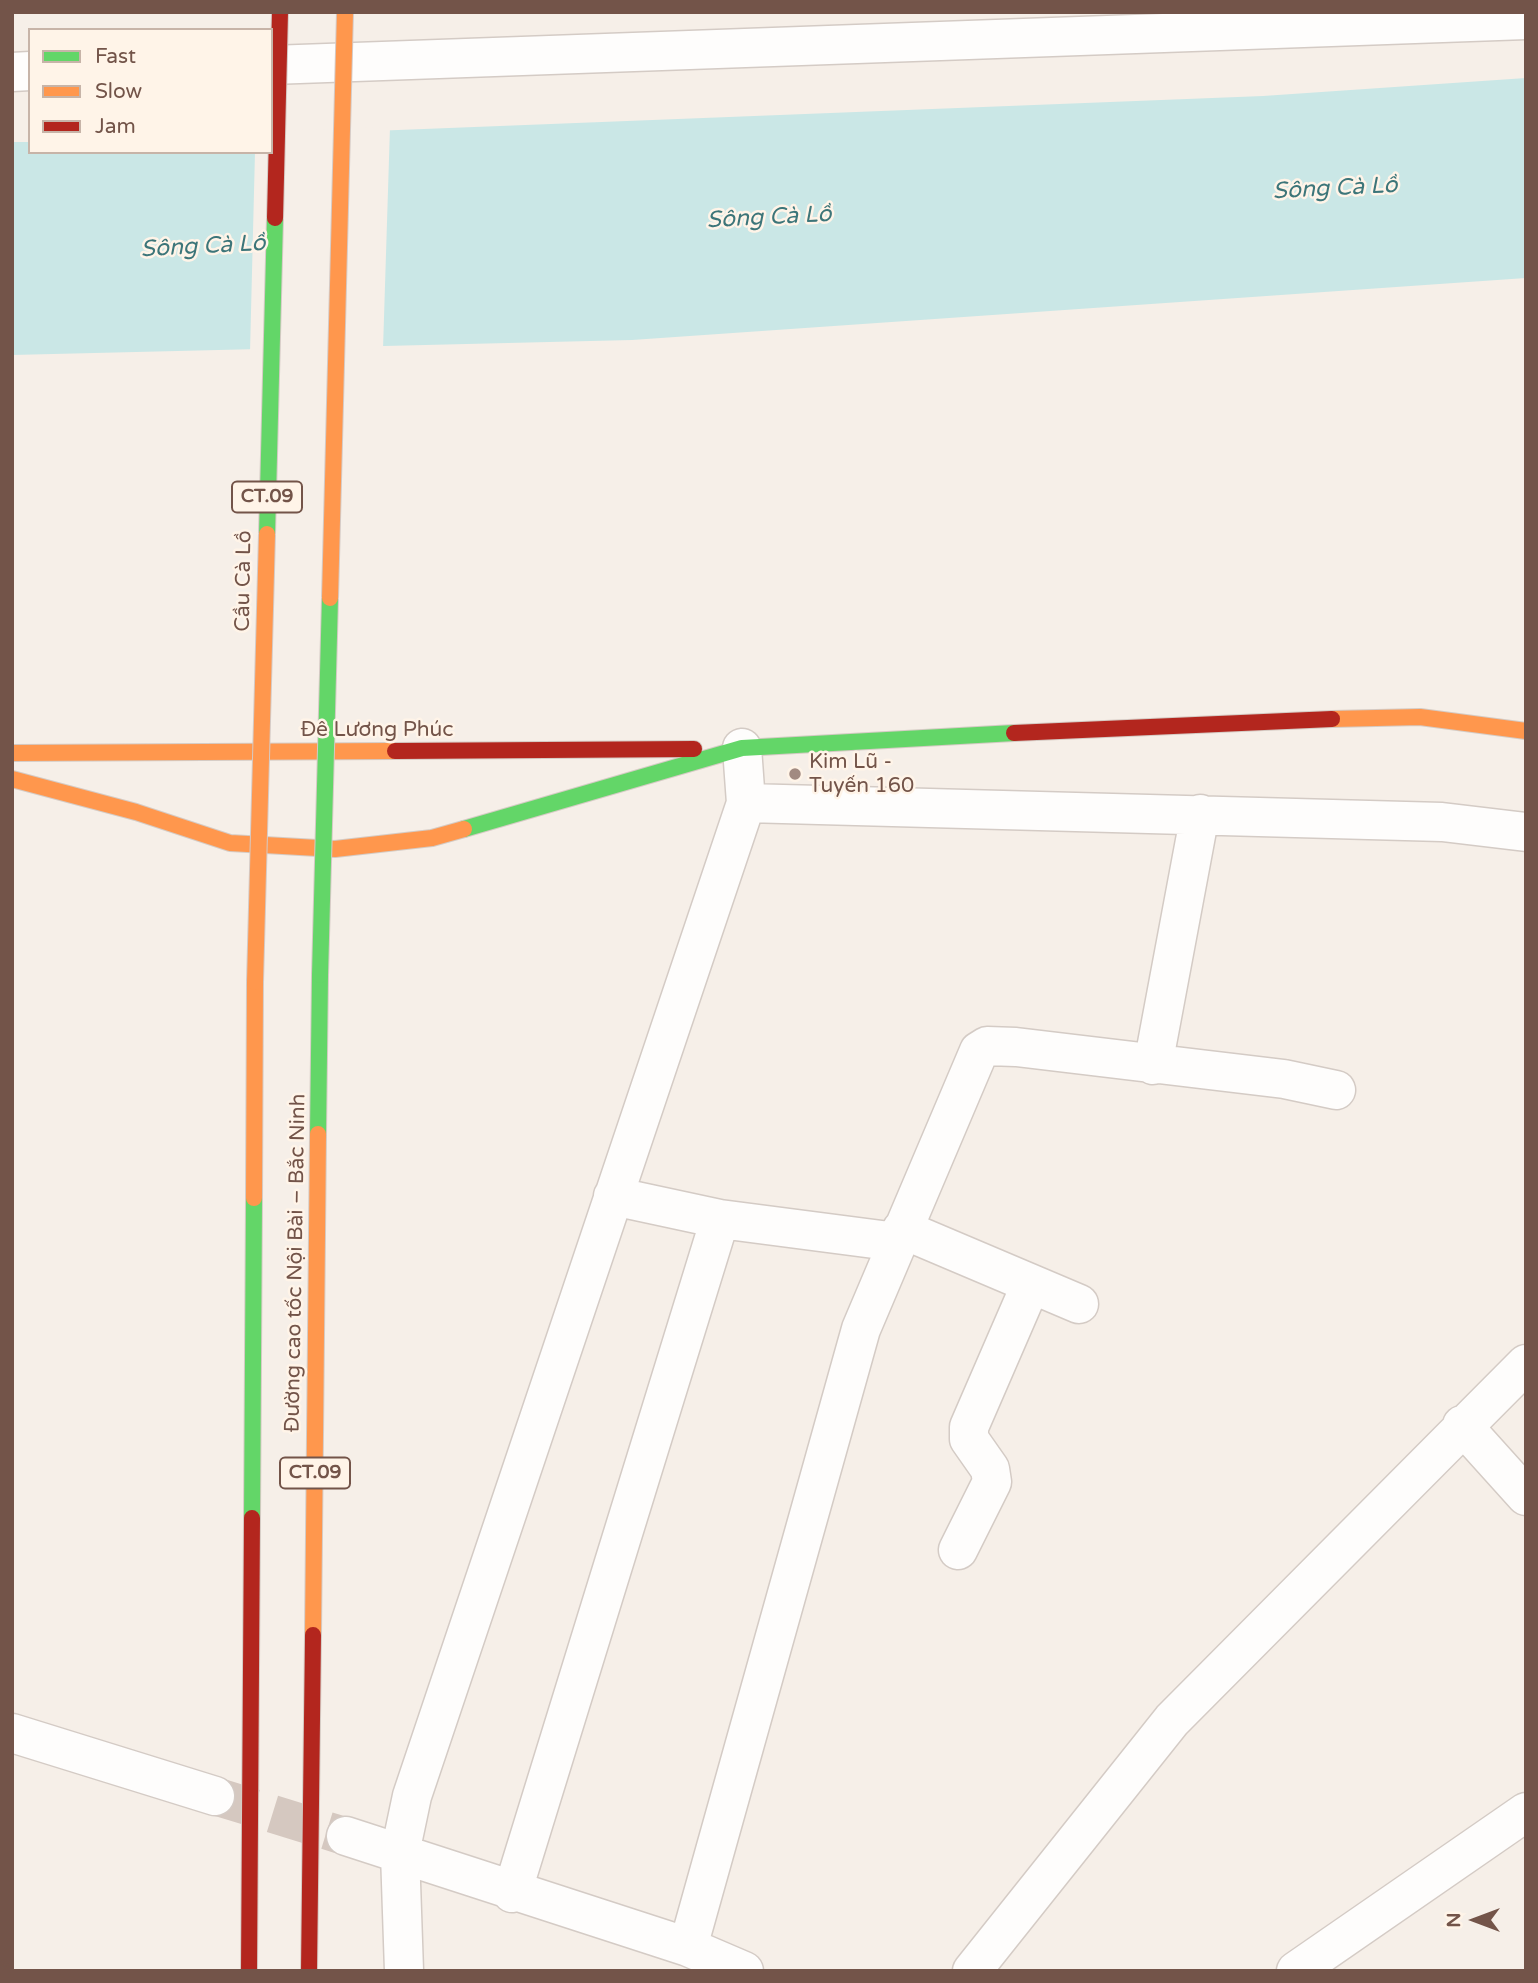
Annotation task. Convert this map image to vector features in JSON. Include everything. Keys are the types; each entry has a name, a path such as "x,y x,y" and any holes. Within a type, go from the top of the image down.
{"main road":[{"name":"Cầu Cà Lồ","path":"255,982 279,12"},
{"name":"Đường cao tốc Nội Bài – Bắc Ninh","path":"309,1971 320,975 345,12"},
{"path":"12,779 136,813 230,844 335,849 432,838 742,748 1255,721 1420,718 1526,731"},
{"name":"Đê Lương Phúc","path":"12,753 742,748"},
{"name":"Đường cao tốc Nội Bài – Bắc Ninh","path":"249,1971 255,982"}],"street":[{"path":"273,65 1526,20"},
{"path":"404,1971 400,1853 412,1796 746,803 742,748"},
{"path":"746,803 1442,822 1526,832"},
{"path":"1153,1065 1200,814"},
{"path":"688,1947 862,1329 979,1051 987,1046 1016,1047 1284,1079 1336,1090"},
{"path":"613,1196 720,1219 899,1236 1079,1304"},
{"path":"512,1892 720,1219"},
{"path":"958,1550 992,1482 990,1469 969,1439 969,1427 1031,1284"},
{"path":"972,1971 1172,1720 1462,1425 1526,1364"},
{"path":"1462,1425 1526,1496"},
{"path":"12,1733 215,1796"},
{"path":"1296,1971 1526,1812"},
{"path":"346,1836 688,1947 744,1971"}],"water":[{"name":"Sông Cà Lồ","path":"1526,78 1526,278 632,340 12,355 12,142 28,142 28,154 273,154 273,135 1263,96"}],"pier":[{"path":"390,127 383,349 250,352 255,154 273,154 273,131"}],"tunnel":[{"path":"218,1797 341,1835"}],"traffic: fast":[{"path":"267,534 275,218"},
{"path":"320,975 330,598"},
{"path":"464,829 742,748 1014,733"},
{"path":"318,1134 320,975"},
{"path":"252,1518 254,1198"}],"traffic: slow":[{"path":"330,598 345,12"},
{"path":"255,982 267,534"},
{"path":"1332,719 1420,717 1526,731"},
{"path":"12,753 395,751"},
{"path":"12,779 136,812 230,843 335,849 432,838 464,829"},
{"path":"254,1198 255,982"},
{"path":"313,1635 318,1134"}],"traffic: jam":[{"path":"275,218 280,12"},
{"path":"1014,733 1332,719"},
{"path":"395,751 694,749"},
{"path":"249,1971 252,1518"},
{"path":"309,1971 313,1635"}],"place":[{"name":"Kim Lũ - Tuyến 160","path":"795,774"}]}
